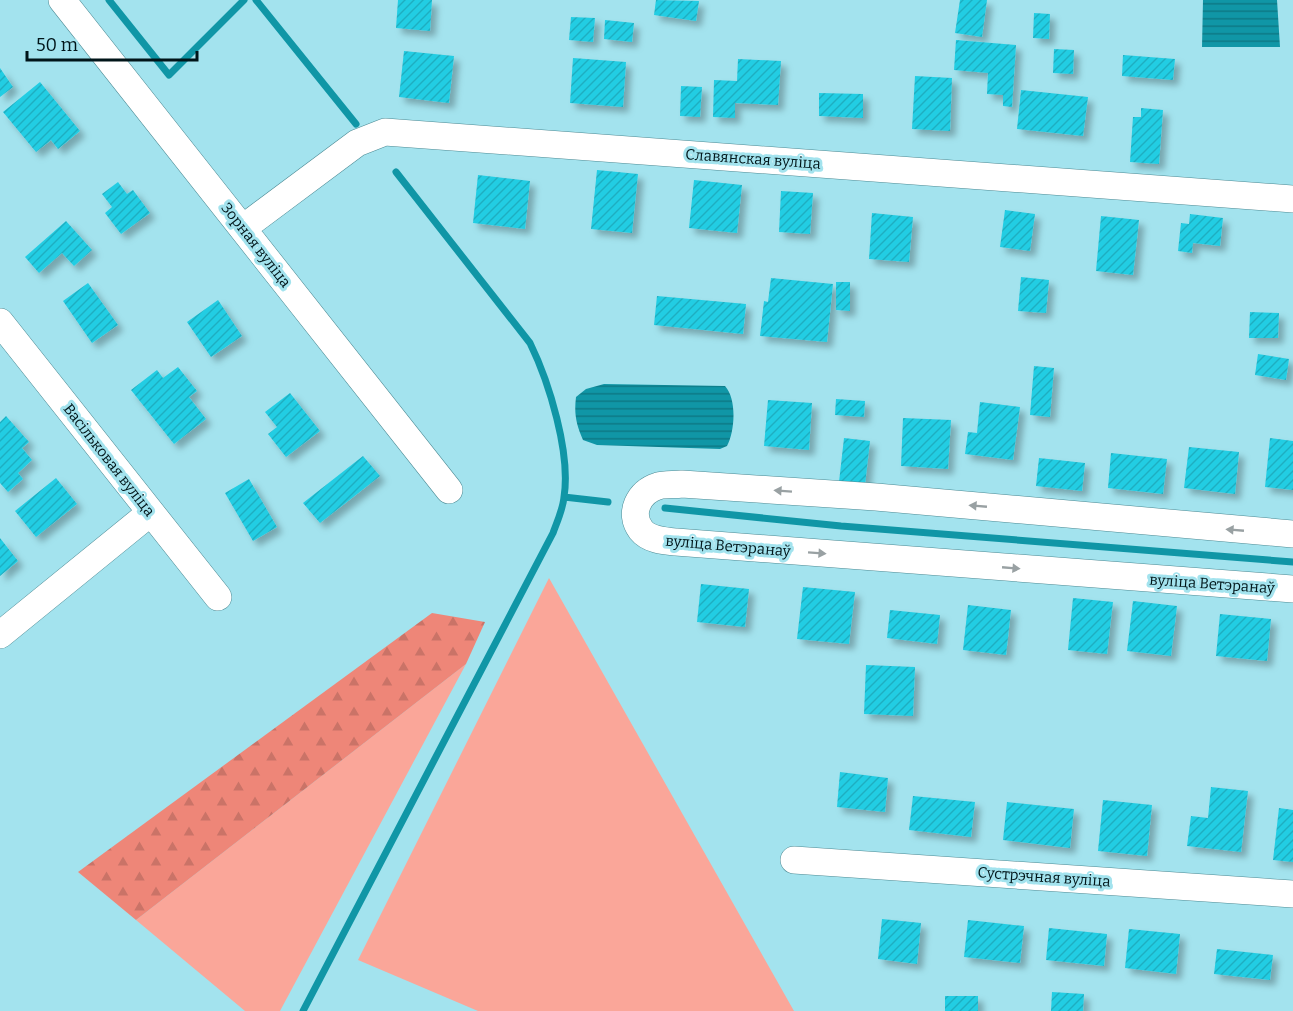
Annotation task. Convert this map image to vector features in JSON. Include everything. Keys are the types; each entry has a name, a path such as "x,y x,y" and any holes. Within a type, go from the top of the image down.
{"street":[{"name":"Зорная вуліца","path":"62,0 449,490"},
{"name":"Славянская вуліца","path":"243,228 357,143 385,132 1293,199"},
{"name":"Васільковая вуліца","path":"0,322 218,597"},
{"name":"вуліца Ветэранаў","path":"1293,534 876,497 681,484 658,486 643,494 636,505 635,516 642,531 655,539 676,542 1293,589"},
{"path":"0,635 150,513"},
{"name":"Сустрэчная вуліца","path":"794,860 1293,894"}],"shaded area":[{"path":"549,578 794,1011 478,1011 358,960"},
{"path":"466,664 280,1011 245,1011 136,920"}],"green space":[{"path":"432,613 485,622 466,664 136,920 78,872"}],"water":[{"path":"1203,0 1277,0 1280,47 1202,47"},
{"path":"604,384 725,386 732,399 733,407 730,440 727,446 720,449 597,445 583,440 576,419 576,397 586,389"}],"building":[{"path":"398,0 432,0 430,31 396,28"},
{"path":"656,0 699,1 696,21 654,15"},
{"path":"960,0 987,0 982,37 955,33"},
{"path":"1034,13 1050,14 1049,39 1033,38"},
{"path":"571,17 595,18 593,42 569,40"},
{"path":"605,20 634,23 632,42 604,39"},
{"path":"956,40 1016,45 1012,107 1003,106 1003,95 987,94 988,73 954,70"},
{"path":"1054,49 1074,50 1073,74 1053,73"},
{"path":"404,51 454,56 449,103 399,97"},
{"path":"1123,55 1175,59 1173,80 1122,76"},
{"path":"573,58 626,62 623,107 570,103"},
{"path":"738,59 781,61 778,105 735,103 735,118 713,117 714,80 737,81"},
{"path":"0,68 13,87 0,97"},
{"path":"915,76 952,78 950,131 912,129"},
{"path":"40,82 80,131 58,149 51,140 36,152 3,112"},
{"path":"681,86 702,87 700,117 680,116"},
{"path":"1021,90 1088,97 1083,136 1017,129"},
{"path":"819,93 863,94 863,118 819,116"},
{"path":"1141,108 1163,110 1159,164 1130,162 1133,117 1141,117"},
{"path":"597,170 638,174 632,233 591,229"},
{"path":"478,175 530,181 525,229 473,223"},
{"path":"694,180 742,185 737,233 689,228"},
{"path":"118,182 127,194 133,190 150,213 121,234 105,213 112,207 102,194"},
{"path":"781,191 813,193 810,234 779,232"},
{"path":"1005,210 1035,214 1030,251 1000,247"},
{"path":"872,213 913,217 909,262 869,259"},
{"path":"1190,214 1223,218 1220,246 1193,243 1192,253 1178,251 1181,223 1189,224"},
{"path":"1101,216 1139,220 1133,275 1096,271"},
{"path":"66,221 92,250 74,266 62,253 39,273 25,257"},
{"path":"1021,277 1049,280 1046,313 1018,311"},
{"path":"771,278 833,284 827,342 760,336 764,301 768,302"},
{"path":"836,282 850,282 850,311 836,310"},
{"path":"88,283 118,325 92,343 63,301"},
{"path":"657,296 746,304 743,334 654,325"},
{"path":"218,300 242,336 211,357 187,322"},
{"path":"1250,312 1279,313 1278,338 1249,338"},
{"path":"1258,354 1289,359 1286,380 1255,375"},
{"path":"1034,366 1054,368 1050,417 1030,415"},
{"path":"178,367 197,391 189,397 206,419 174,444 131,390 157,370 163,378"},
{"path":"290,393 320,431 286,457 268,434 277,427 265,412"},
{"path":"836,399 865,401 864,417 835,415"},
{"path":"768,400 812,403 809,450 764,446"},
{"path":"980,402 1020,407 1013,460 965,454 968,432 977,433"},
{"path":"6,416 29,442 22,448 32,460 18,473 23,479 8,492 0,483 0,422"},
{"path":"903,418 951,420 948,469 901,466"},
{"path":"844,438 870,441 865,485 839,482"},
{"path":"1270,438 1293,441 1293,490 1265,487"},
{"path":"1189,447 1239,452 1235,494 1184,488"},
{"path":"1111,453 1167,459 1163,494 1108,488"},
{"path":"363,456 380,476 320,523 303,503"},
{"path":"1039,458 1085,463 1082,491 1036,486"},
{"path":"56,478 77,504 36,537 15,511"},
{"path":"249,479 277,527 253,541 225,493"},
{"path":"0,538 18,561 0,576"},
{"path":"701,584 749,589 745,627 697,622"},
{"path":"803,587 855,592 849,644 797,639"},
{"path":"1073,598 1113,602 1107,654 1068,650"},
{"path":"1133,601 1177,606 1171,656 1127,651"},
{"path":"968,605 1011,610 1006,655 963,650"},
{"path":"890,610 940,615 937,644 887,638"},
{"path":"1220,614 1271,619 1267,661 1216,656"},
{"path":"866,665 915,667 913,716 864,714"},
{"path":"840,772 888,778 885,812 837,807"},
{"path":"1211,787 1248,791 1241,852 1187,846 1191,816 1208,818"},
{"path":"913,796 975,802 971,837 909,830"},
{"path":"1103,800 1152,805 1147,856 1098,851"},
{"path":"1007,802 1074,809 1070,848 1003,840"},
{"path":"1279,808 1293,810 1293,862 1273,860"},
{"path":"882,919 921,923 917,964 878,959"},
{"path":"968,920 1024,926 1020,963 964,957"},
{"path":"1049,928 1107,934 1104,966 1046,960"},
{"path":"1129,929 1180,934 1176,974 1125,968"},
{"path":"1217,949 1273,955 1270,980 1214,974"},
{"path":"1052,992 1084,994 1083,1011 1051,1011"},
{"path":"945,996 978,996 978,1011 945,1011"}],"waterway":[{"path":"109,0 169,75 244,0"},
{"path":"256,0 356,124"},
{"path":"303,1011 553,533 564,497 564,460 557,418 530,343 396,172"},
{"path":"564,497 608,502"},
{"path":"665,508 841,526 1293,562"}]}
